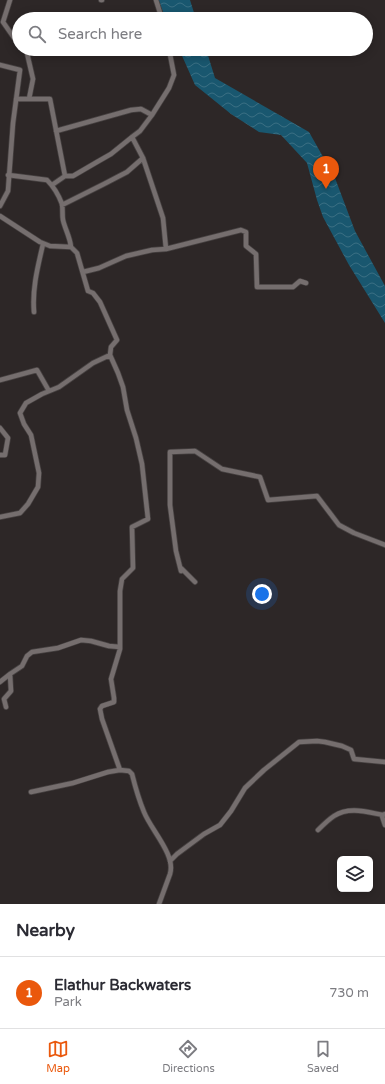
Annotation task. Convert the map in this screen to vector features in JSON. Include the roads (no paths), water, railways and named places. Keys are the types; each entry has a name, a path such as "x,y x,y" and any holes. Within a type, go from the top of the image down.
{"street":[{"path":"10,0 3,22 12,35"},
{"path":"156,0 160,12"},
{"path":"28,56 33,79 29,99"},
{"path":"52,185 66,176 73,176 111,154 140,131 169,88 174,75 170,56"},
{"path":"0,65 20,70 8,175 8,192 0,206"},
{"path":"16,99 50,99 66,176"},
{"path":"56,131 131,110 141,109 152,115"},
{"path":"132,137 143,158 163,218 166,249"},
{"path":"62,205 127,172 143,158"},
{"path":"8,175 47,180 52,185 62,205 62,218 71,247 77,253 88,291 100,302 117,340 111,347 110,355 120,380 141,457 148,519 132,527 133,568 122,579 120,591 120,647 111,679 114,702 102,706 100,709 102,719 120,770"},
{"path":"0,216 43,244 50,246 71,247"},
{"path":"83,272 99,268 126,256 152,250 166,249 240,230 246,232 246,246 256,254 257,287 292,287 300,281 306,283"},
{"path":"34,312 33,301 35,281 43,244"},
{"path":"0,517 20,513 28,504 38,487 39,473 31,435 24,424 20,413 26,404 59,386 93,363 110,355"},
{"path":"0,380 36,370 49,391"},
{"path":"0,428 8,438 4,455 0,455"},
{"path":"195,582 180,569 176,551 170,505 170,452 195,451 222,468 260,477 268,500 317,496 339,525 354,533 385,545"},
{"path":"0,682 22,666 27,656 32,652 58,648 81,640 120,647"},
{"path":"6,707 4,699 11,691 10,674"},
{"path":"170,861 204,834 220,825 231,811 245,788 264,770 299,742 317,741 342,746 351,750 354,759 385,762"},
{"path":"31,792 73,783 108,772 120,770 129,771 132,774 143,812 162,844 172,869 159,904"},
{"path":"318,830 335,815 348,810 362,810 384,814 382,816 385,825"}],"water":[{"path":"158,0 190,0 194,12 163,12"},
{"path":"182,56 208,56 215,78 309,132 335,178 355,231 385,286 385,323 349,265 323,217 307,163 281,135 259,132 231,114 195,85"}],"place":[{"name":"Elathur Backwaters","path":"326,189"}]}
